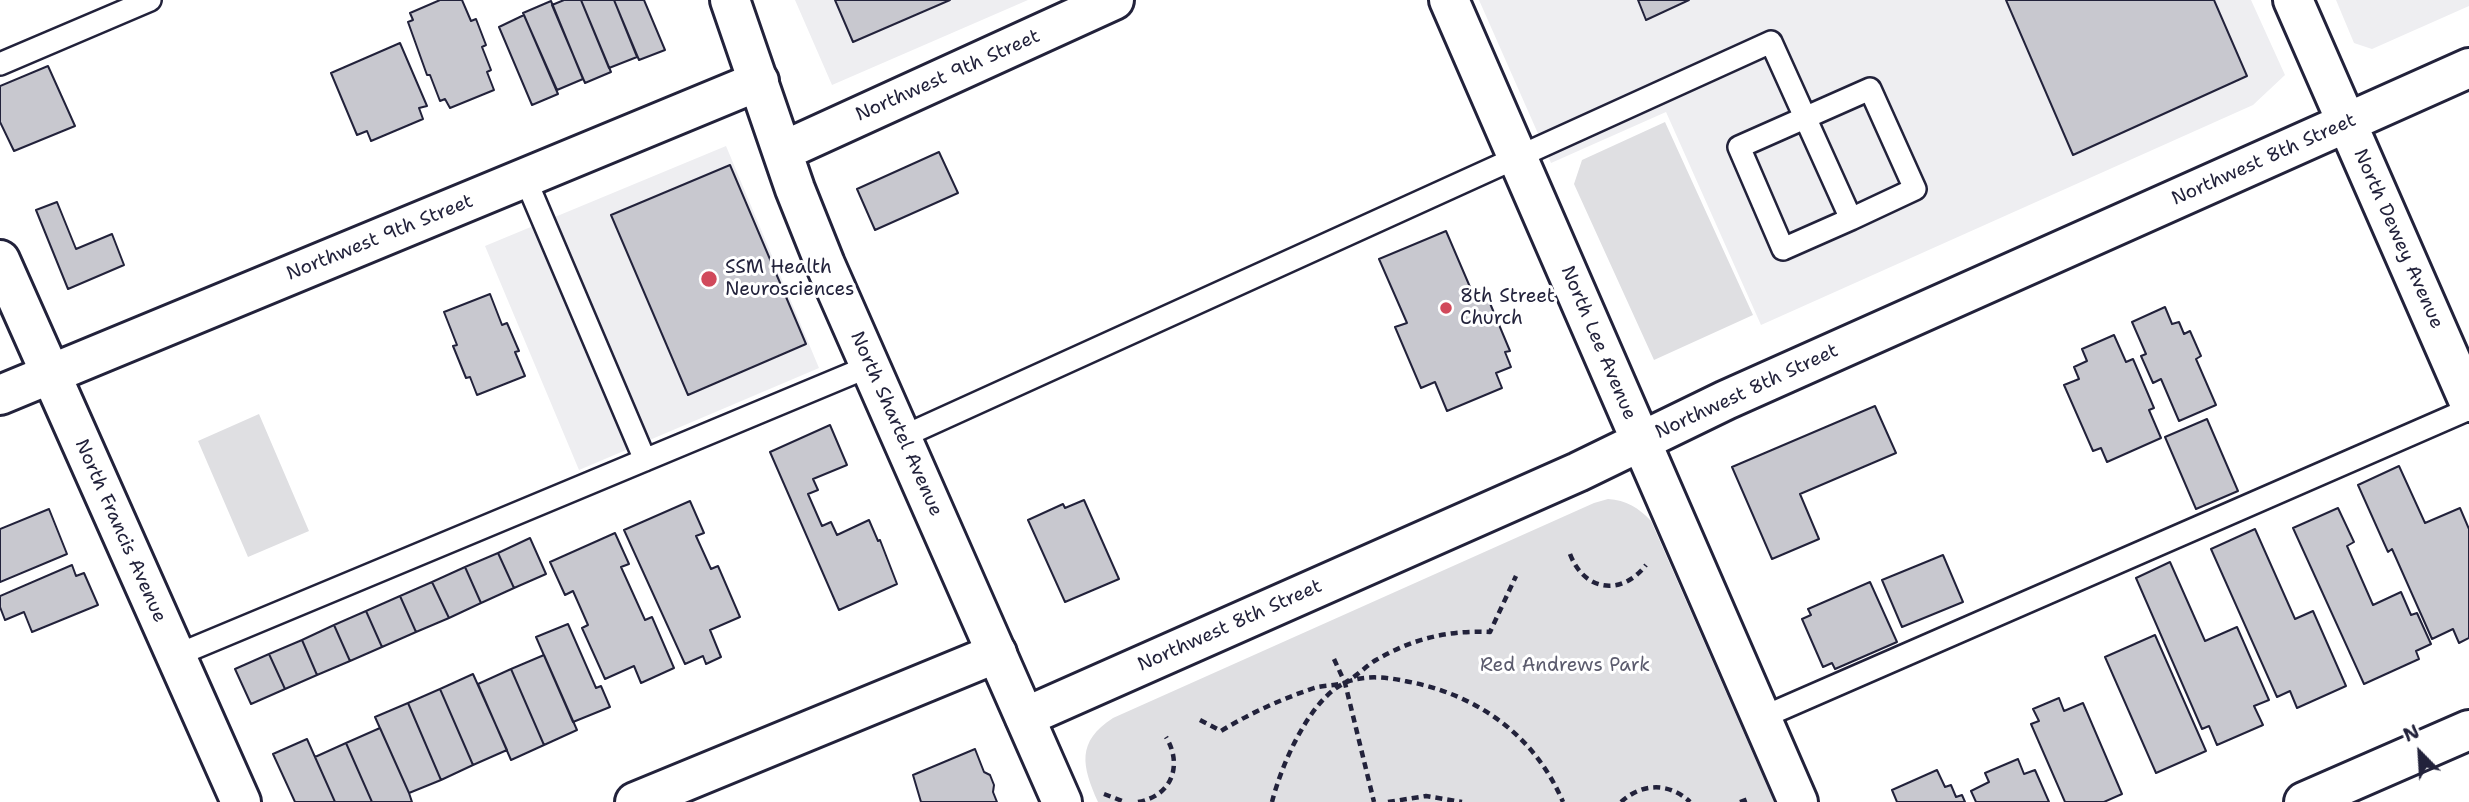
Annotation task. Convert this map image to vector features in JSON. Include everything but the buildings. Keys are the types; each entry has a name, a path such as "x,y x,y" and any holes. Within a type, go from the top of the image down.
{"street":[{"name":"North Shartel Avenue","path":"730,0 820,251 1062,802"},
{"name":"Northwest 9th Street","path":"783,151 1114,0"},
{"name":"North Lee Avenue","path":"1449,0 1798,802"},
{"name":"North Dewey Avenue","path":"2293,0 2469,402"},
{"name":"Northwest 8th Street","path":"1025,717 1578,472 1726,400 2469,68"},
{"name":"Northwest 9th Street","path":"0,395 759,81"},
{"name":"North Francis Avenue","path":"0,260 241,802"},
{"path":"635,802 996,653"},
{"path":"2304,802 2469,730"}],"lane":[{"path":"0,64 150,0"},
{"path":"902,438 1771,42 1851,219"},
{"path":"1870,89 1915,189 1851,219 1783,249 1739,148 1870,89"},
{"path":"525,178 645,460"},
{"path":"176,656 870,366"},
{"path":"1761,718 2469,409"}],"path":[{"path":"1570,554 1578,571 1596,584 1619,585 1629,581 1646,565"},
{"path":"1272,802 1282,770 1303,728 1325,698 1376,660 1422,639 1451,632 1490,632 1516,576"},
{"path":"1334,659 1345,682 1374,802"},
{"path":"1200,720 1221,731 1287,698 1325,685 1371,677 1391,678 1427,686 1475,703 1500,720 1525,743 1553,779 1563,802"},
{"path":"1138,802 1159,794 1172,777 1175,761 1173,748 1166,737"},
{"path":"1621,802 1639,791 1655,786 1672,789 1690,802"},
{"path":"1104,794 1125,802"},
{"path":"1388,802 1426,796 1462,802"},
{"path":"1740,802 1748,799"}],"shaded area":[{"path":"795,0 1028,0 832,85"},
{"path":"1479,0 2251,0 2285,75 2253,105 1761,325 1666,112 1551,163"},
{"path":"2336,0 2469,0 2469,6 2372,49 2354,43"},
{"path":"726,146 819,368 579,470 485,246"}],"green space":[{"path":"1665,122 1753,315 1654,360 1574,184 1582,160"},
{"path":"259,414 309,531 248,557 198,441"},
{"name":"Red Andrews Park","path":"1608,499 1632,505 1651,521 1774,802 1098,802 1088,777 1086,756 1093,736 1113,718"}],"place":[{"name":"SSM Health Neurosciences","path":"709,279"},
{"name":"8th Street Church","path":"1446,308"}]}
